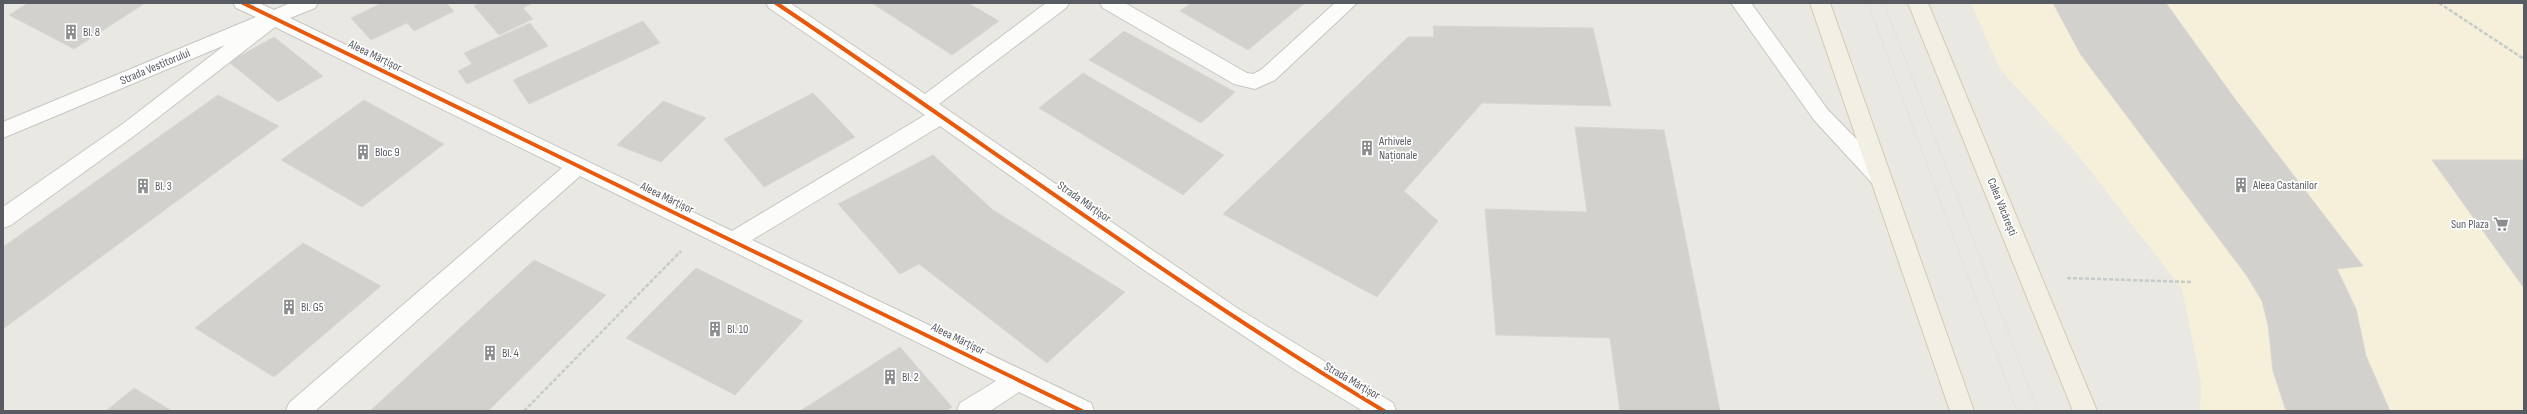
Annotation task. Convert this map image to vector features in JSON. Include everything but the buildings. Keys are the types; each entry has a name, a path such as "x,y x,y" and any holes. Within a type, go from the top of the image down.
{"main road":[{"path":"1820,3 1962,411"},
{"name":"Calea Văcărești","path":"1918,3 2085,411"}],"street":[{"name":"Aleea Mărțișor","path":"243,3 1082,411"},
{"name":"Strada Vestitorului","path":"3,130 308,3"},
{"name":"Strada Mărțișor","path":"776,3 934,110 1220,308 1322,375 1384,411"},
{"path":"733,241 934,110 1059,3"},
{"path":"1110,3 1241,79 1255,82 1268,75 1347,3"},
{"path":"1741,3 1821,115 1880,177"},
{"path":"3,219 131,128 274,18"},
{"path":"298,411 578,166"},
{"path":"969,411 1018,380"}],"path":[{"path":"2438,3 2524,59"},
{"path":"524,411 705,227"},
{"path":"2030,277 2191,282"}],"shaded area":[{"path":"1971,3 2524,3 2524,411 2200,411 2201,383 2182,289 2078,155 1999,68"}],"tram line":[{"path":"1868,3 2017,411"},
{"path":"1884,3 2038,411"}],"cycle path":[{"path":"243,3 1082,411"},
{"path":"776,3 927,106 1152,264 1306,364 1384,411"}],"place":[{"name":"Bl. 8","path":"71,32"},
{"name":"Arhivele Naționale","path":"1367,148"},
{"name":"Bloc 9","path":"363,152"},
{"name":"Aleea Castanilor","path":"2241,185"},
{"name":"Bl. 3","path":"143,186"},
{"name":"Sun Plaza","path":"2501,224"},
{"name":"Bl. G5","path":"289,307"},
{"name":"Bl. 10","path":"715,329"},
{"name":"Bl. 4","path":"490,353"},
{"name":"Bl. 2","path":"890,377"}]}
